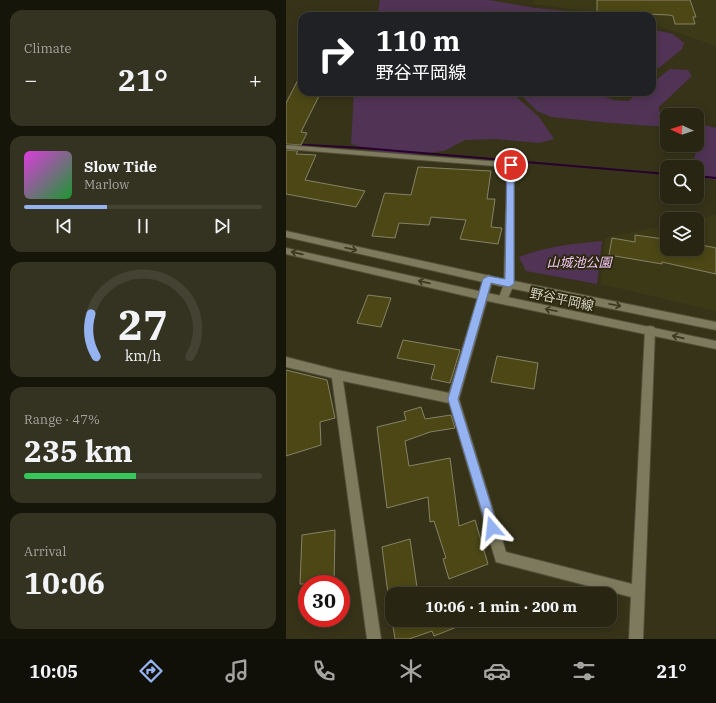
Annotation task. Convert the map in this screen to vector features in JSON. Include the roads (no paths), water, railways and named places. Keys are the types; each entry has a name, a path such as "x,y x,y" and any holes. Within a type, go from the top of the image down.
{"street":[{"path":"286,147 511,165 509,284 503,300"},
{"name":"野谷平岡線","path":"286,234 509,284 716,326"},
{"name":"野谷平岡線","path":"286,251 483,296 716,345"},
{"path":"488,279 453,399 501,557 638,592"},
{"path":"636,639 650,330"},
{"path":"286,362 336,375 453,399"},
{"path":"336,375 374,639"}],"waterway":[{"path":"286,144 363,148 660,173"},
{"path":"704,177 716,178"}],"park label":[{"name":"山城池公園","path":"579,262"}]}
